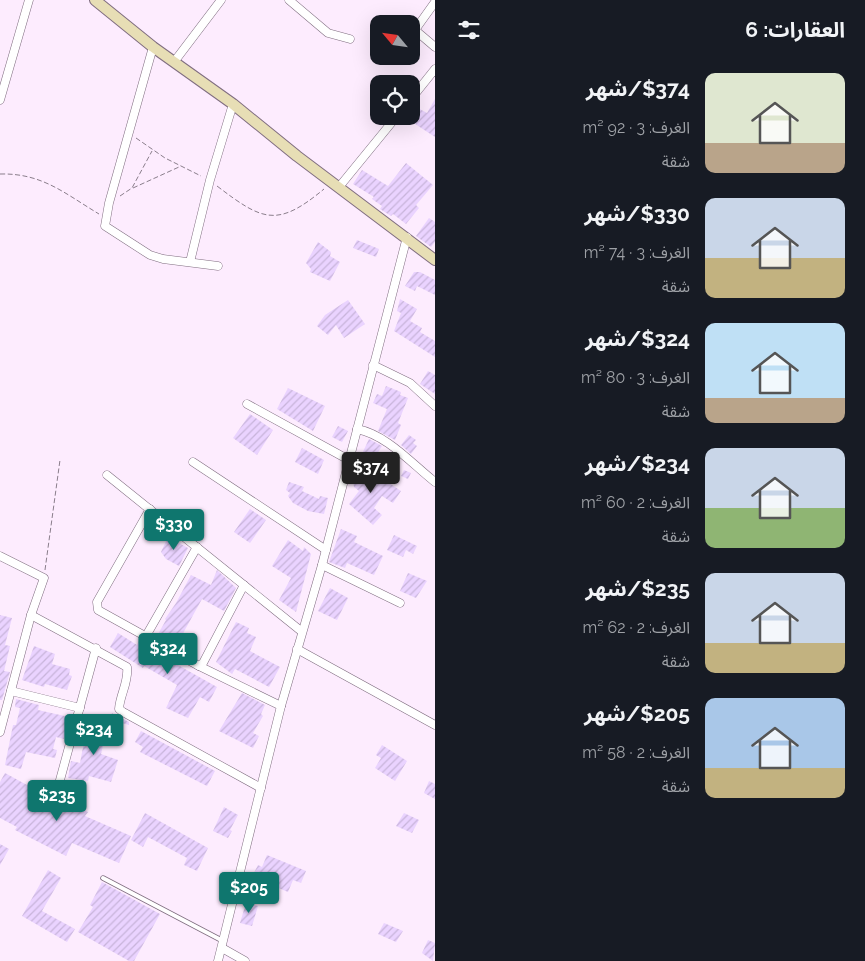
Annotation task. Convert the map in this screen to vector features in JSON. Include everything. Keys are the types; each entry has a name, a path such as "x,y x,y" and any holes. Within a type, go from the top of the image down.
{"main road":[{"path":"95,0 107,4 153,47 233,104 435,260"}],"street":[{"path":"0,100 29,0"},
{"path":"174,62 221,0"},
{"path":"289,0 328,33 350,39"},
{"path":"435,2 414,30 435,47"},
{"path":"153,47 128,131 109,202 105,226 108,230 144,252 163,259 218,266"},
{"path":"420,90 432,78 435,69"},
{"path":"190,262 210,180 233,104"},
{"path":"336,185 389,125"},
{"path":"218,961 281,706 301,631 322,565 407,238"},
{"path":"373,365 410,383 435,406"},
{"path":"247,404 349,460"},
{"path":"357,429 382,439 435,482"},
{"path":"193,462 326,550"},
{"path":"107,475 301,631"},
{"path":"150,509 97,602 98,610 199,666 281,706"},
{"path":"146,636 196,547"},
{"path":"0,556 44,578 31,615 0,732"},
{"path":"322,565 400,603"},
{"path":"199,666 204,663 244,584"},
{"path":"31,615 96,648 127,667 127,679 119,709 261,788"},
{"path":"57,791 96,648"},
{"path":"297,649 435,725"},
{"path":"11,691 80,708"},
{"path":"222,945 245,961"}],"lane":[{"path":"103,878 222,945"}],"path":[{"path":"128,131 153,150 180,166 210,180 250,211 274,216 288,213 310,202 336,185"},
{"path":"132,188 153,150"},
{"path":"109,202 132,188 180,166"},
{"path":"0,174 25,175 42,180 106,217"},
{"path":"44,578 60,460"}],"building":[{"path":"435,99 435,137 417,125 420,125 420,109 427,113"},
{"path":"406,163 433,185 416,205 419,208 406,224 393,214 391,216 380,209 382,206 372,199 374,197 353,184 362,170 388,186"},
{"path":"429,218 435,222 435,242 431,247 416,236"},
{"path":"357,240 379,249 376,257 353,248"},
{"path":"318,242 331,252 330,256 340,262 330,281 310,272 311,269 306,263"},
{"path":"414,272 420,272 435,280 435,295 417,286 415,291 405,286"},
{"path":"400,299 417,309 410,321 422,328 420,332 435,341 435,357 394,331 401,313 397,311"},
{"path":"348,300 365,324 344,338 336,325 328,335 317,326 325,315"},
{"path":"428,371 435,375 435,394 420,384"},
{"path":"386,386 401,392 400,395 408,398 398,423 401,425 395,440 378,431 387,409 373,403 377,394 382,396"},
{"path":"288,388 325,406 313,431 277,409"},
{"path":"250,414 273,430 257,455 233,438"},
{"path":"338,426 348,431 342,442 332,437"},
{"path":"409,435 416,440 413,443 417,446 411,454 401,445"},
{"path":"369,439 382,446 372,462 361,456"},
{"path":"302,448 324,460 318,474 295,462"},
{"path":"362,465 401,491 393,503 382,496 374,508 382,515 373,525 349,504 359,491 354,487 353,481"},
{"path":"404,470 411,473 408,479 401,476"},
{"path":"289,482 304,487 302,491 319,499 320,496 328,498 324,514 308,511 293,503 288,496 290,493 286,490"},
{"path":"250,509 266,520 250,543 234,532"},
{"path":"341,529 357,536 354,542 383,556 374,575 347,563 345,568 329,562"},
{"path":"394,535 417,546 413,554 406,550 403,557 387,550"},
{"path":"168,537 188,548 179,566 166,559 161,552"},
{"path":"288,540 303,551 304,547 311,554 296,612 279,600 291,578 272,566"},
{"path":"217,570 236,588 224,611 202,599 176,646 157,636 191,575 211,585"},
{"path":"408,573 427,581 416,598 400,591"},
{"path":"330,588 348,598 337,620 318,611"},
{"path":"0,615 12,618 5,645 10,646 4,671 10,672 2,700 0,700"},
{"path":"236,622 249,628 247,633 256,637 250,651 280,667 269,687 235,669 232,674 216,662"},
{"path":"118,633 137,645 139,641 157,653 158,651 170,658 169,660 217,687 209,702 200,697 188,718 166,708 177,685 144,666 143,668 110,647"},
{"path":"34,646 55,654 52,664 70,669 69,675 72,676 67,690 45,684 44,687 22,680"},
{"path":"242,693 265,705 261,714 263,716 253,733 259,736 253,748 219,731"},
{"path":"16,699 39,705 38,710 69,717 64,739 56,737 53,749 57,750 55,758 26,752 21,769 5,765 13,725 16,725 20,708 15,707"},
{"path":"112,713 129,722 129,725 122,723 121,727 109,724"},
{"path":"88,721 112,726 109,738 105,737 101,754 118,760 111,782 89,776 88,781 68,778 71,761 80,763"},
{"path":"141,731 215,771 207,786 140,752 143,747 135,742"},
{"path":"382,745 407,761 395,781 375,768 381,758 376,755"},
{"path":"5,773 38,791 36,795 51,803 57,796 88,812 85,816 131,836 119,863 72,843 66,856 15,830 17,827 0,818 0,782"},
{"path":"429,781 435,784 435,799 424,793"},
{"path":"224,807 238,815 228,838 213,831"},
{"path":"145,813 208,848 197,871 184,865 187,858 148,837 143,847 131,840"},
{"path":"404,813 419,820 412,833 396,826"},
{"path":"0,844 9,849 0,865"},
{"path":"267,855 306,871 301,883 293,880 288,892 252,877 258,865 262,867"},
{"path":"48,870 61,878 42,911 75,929 67,942 22,916"},
{"path":"102,882 160,914 134,961 129,961 78,932 93,907 90,905"},
{"path":"246,903 258,906 252,926 240,923"},
{"path":"384,923 403,931 396,942 378,934"},
{"path":"428,940 435,943 433,961 422,953"}]}
